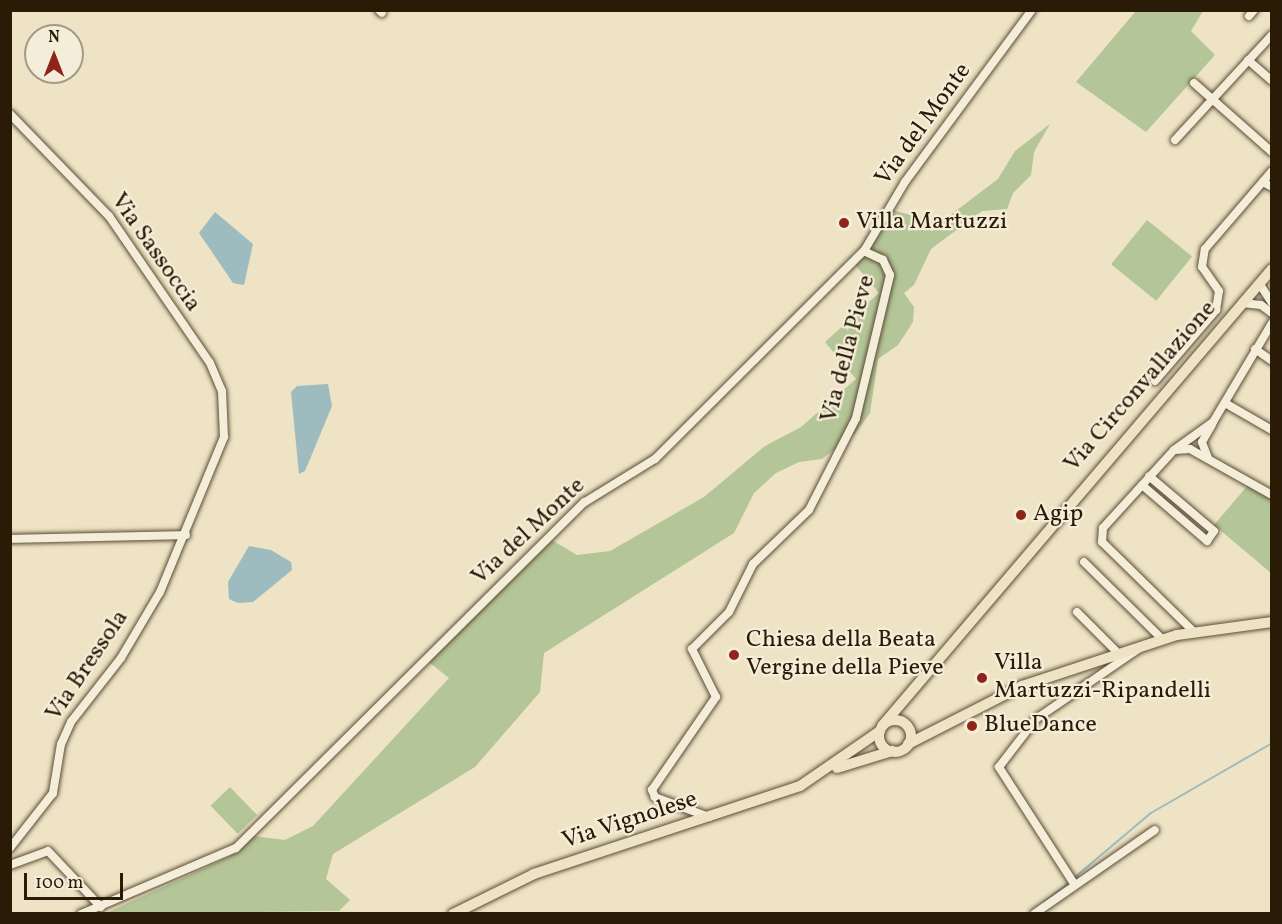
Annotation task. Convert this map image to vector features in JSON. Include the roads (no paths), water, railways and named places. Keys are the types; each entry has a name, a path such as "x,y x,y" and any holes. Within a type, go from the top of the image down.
{"main road":[{"name":"Via Circonvallazione","path":"823,772 881,729 896,706 1272,269"},
{"path":"823,772 908,744 998,694 1144,645 1193,631 1272,622"},
{"path":"896,706 896,720"},
{"path":"892,751 882,745 881,729 896,720"},
{"path":"896,720 910,730 933,731"},
{"path":"908,744 910,730"},
{"name":"Via Vignolese","path":"453,914 520,880 792,790 823,772"}],"street":[{"name":"Via del Monte","path":"81,914 236,848 585,502 655,459 864,251 905,182 1032,10"},
{"path":"1175,140 1272,35"},
{"path":"1248,60 1272,81"},
{"path":"1194,83 1272,152"},
{"name":"Via Sassoccia","path":"10,114 109,216 210,363 222,391 224,437"},
{"path":"1155,381 1216,309 1219,291 1202,267 1205,249 1272,171"},
{"path":"1263,182 1272,187"},
{"name":"Via della Pieve","path":"710,817 658,799 652,790 716,697 692,649 729,612 753,564 809,510 856,418 890,275 883,260 864,251"},
{"path":"1259,283 1272,303"},
{"path":"1242,303 1261,305 1272,313"},
{"path":"1208,458 1202,442 1272,323"},
{"path":"1255,349 1272,361"},
{"path":"1225,403 1272,430"},
{"path":"1193,631 1102,542 1103,528 1174,450 1213,422"},
{"name":"Via Bressola","path":"10,848 53,793 65,732 121,658 186,535 224,437"},
{"path":"1174,450 1190,449 1272,495"},
{"path":"1142,484 1207,541 1214,531 1149,476"},
{"path":"10,539 186,535"},
{"path":"1084,562 1162,639"},
{"path":"1077,612 1119,654"},
{"path":"1072,880 999,767 1036,719 1144,645"},
{"path":"1034,914 1072,880 1155,830"},
{"path":"10,865 48,851 101,907"}],"water":[{"path":"215,212 253,244 244,285 233,283 199,233"},
{"path":"328,384 332,406 305,471 299,474 291,392 297,386"},
{"path":"249,546 271,550 291,562 292,570 253,602 238,603 229,599 228,582"}],"waterway":[{"path":"1074,878 1151,813 1272,743"},
{"path":"1044,902 1070,882"}],"place":[{"name":"Villa Martuzzi","path":"844,223"},
{"name":"Agip","path":"1021,515"},
{"name":"Chiesa della Beata Vergine della Pieve","path":"734,655"},
{"name":"Villa Martuzzi-Ripandelli","path":"982,678"},
{"name":"BlueDance","path":"972,726"}]}
